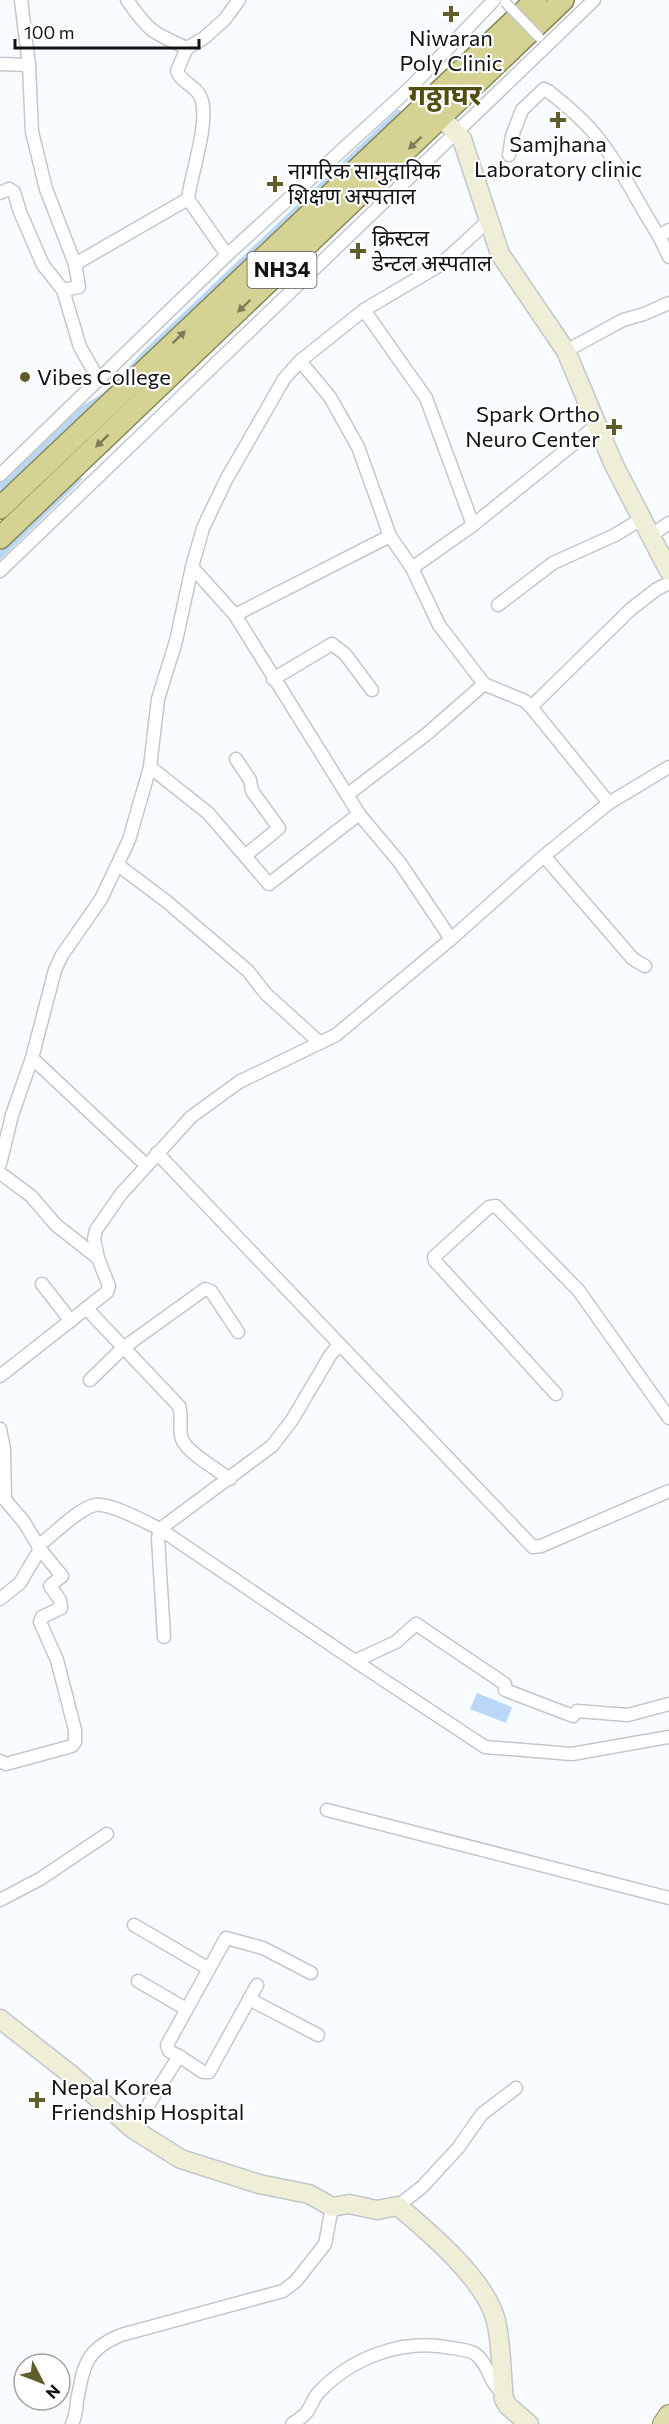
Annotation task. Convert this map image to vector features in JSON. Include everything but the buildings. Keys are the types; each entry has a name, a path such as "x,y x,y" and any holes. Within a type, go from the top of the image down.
{"highway":[{"name":"NH34","path":"0,508 442,118 536,0"},
{"name":"NH34","path":"0,538 563,0"}],"main road":[{"path":"442,118 466,147 500,254 566,351 613,463 669,571"},
{"path":"0,2019 69,2073 134,2129 188,2163 259,2184 309,2194 332,2207 350,2204 377,2210 398,2206 444,2247 485,2295 496,2321 503,2392 508,2406 529,2424"},
{"path":"663,2424 669,2415"}],"street":[{"path":"21,0 29,65 32,132 46,189 75,264 79,287 63,291"},
{"path":"127,0 146,27 164,39 187,48"},
{"path":"227,255 188,199 198,154 203,110 201,97 179,76 177,71 187,48 204,38 225,19 239,0"},
{"path":"0,572 442,118 594,0"},
{"path":"0,475 227,255 412,86 491,2 539,37"},
{"path":"0,64 29,65"},
{"path":"412,86 442,118"},
{"path":"509,155 512,136 522,110 544,89 548,91 577,115 615,161 664,233 669,257"},
{"path":"0,193 9,189 14,192 20,212 43,265 63,291 80,347 99,380"},
{"path":"75,264 188,199"},
{"path":"0,1164 12,1115 32,1058 55,970 62,955 101,899 129,840 150,767 158,699 176,641 192,567 210,511 284,379 300,361 364,310 440,265 488,221"},
{"path":"566,351 623,320 669,303"},
{"path":"364,310 426,398 473,525"},
{"path":"300,361 330,398 358,447 390,536 412,568 439,625 484,684 525,701 531,706 609,804"},
{"path":"412,568 473,525 597,425"},
{"path":"498,605 554,563 615,535 643,518"},
{"path":"652,535 669,524"},
{"path":"235,615 390,536"},
{"path":"192,567 235,615 359,814 400,863 451,939"},
{"path":"531,706 631,609 657,589 669,583"},
{"path":"273,678 332,644 345,654 372,690"},
{"path":"347,795 428,733 484,684"},
{"path":"236,759 250,780 252,791 279,828 246,855"},
{"path":"150,767 208,813 269,884 359,814"},
{"path":"0,1376 107,1292 109,1286 98,1258 94,1239 101,1219 146,1165 191,1118 239,1082 336,1035 451,939 544,856 609,804 668,770"},
{"path":"544,856 633,959 645,966"},
{"path":"118,865 166,901 248,971 266,994 320,1043"},
{"path":"32,1058 146,1165"},
{"path":"157,1153 532,1547 541,1546 669,1491"},
{"path":"0,1173 31,1196 56,1225 98,1258"},
{"path":"556,1394 435,1261 434,1257 489,1207 496,1206 579,1291 669,1418"},
{"path":"42,1284 71,1321"},
{"path":"90,1380 123,1348 205,1289 211,1291 238,1332"},
{"path":"87,1309 179,1406 183,1418 180,1429 182,1441 230,1479"},
{"path":"164,1637 158,1538 160,1529 272,1446 292,1420 331,1354 339,1345"},
{"path":"0,1429 4,1449 2,1496 24,1522 39,1548 62,1576 50,1586 60,1600 61,1608 42,1617 40,1622 57,1660 75,1730 75,1742 72,1746 6,1764 0,1761"},
{"path":"0,1599 20,1584 39,1548 80,1513 94,1505 107,1506 160,1529 485,1747 572,1754 669,1737"},
{"path":"356,1661 396,1642 416,1624 505,1684 505,1689 573,1716 577,1711 628,1715 669,1704"},
{"path":"327,1810 669,1898"},
{"path":"0,1900 40,1880 107,1834"},
{"path":"134,1925 209,1969"},
{"path":"257,1984 209,2072 203,2072 169,2051 167,2045 226,1938 263,1948 311,1973"},
{"path":"138,1981 186,2009"},
{"path":"249,1999 318,2036"},
{"path":"134,2129 179,2056"},
{"path":"398,2206 422,2187 458,2148 482,2114 516,2088"},
{"path":"72,2424 84,2366 91,2353 109,2340 121,2335 283,2291 296,2281 325,2244 332,2207"},
{"path":"292,2424 306,2413 317,2394 335,2379 366,2358 388,2349 438,2345 471,2352 479,2357 495,2387 503,2392"}],"shaded area":[{"path":"397,110 402,113 0,494 0,481 68,415 103,393 116,381 143,351"},
{"path":"79,477 83,479 0,560 0,551"},
{"path":"477,1693 512,1707 506,1723 470,1709"}],"place":[{"name":"Niwaran Poly Clinic","path":"451,14"},
{"name":"Samjhana Laboratory clinic","path":"558,120"},
{"name":"नागरिक सामुदायिक शिक्षण अस्पताल","path":"275,184"},
{"name":"क्रिस्टल डेन्टल अस्पताल","path":"358,251"},
{"name":"Vibes College","path":"25,377"},
{"name":"Spark Ortho Neuro Center","path":"614,427"},
{"name":"Nepal Korea Friendship Hospital","path":"37,2100"}],"district":[{"name":"गठ्ठाघर","path":"445,95"}]}
